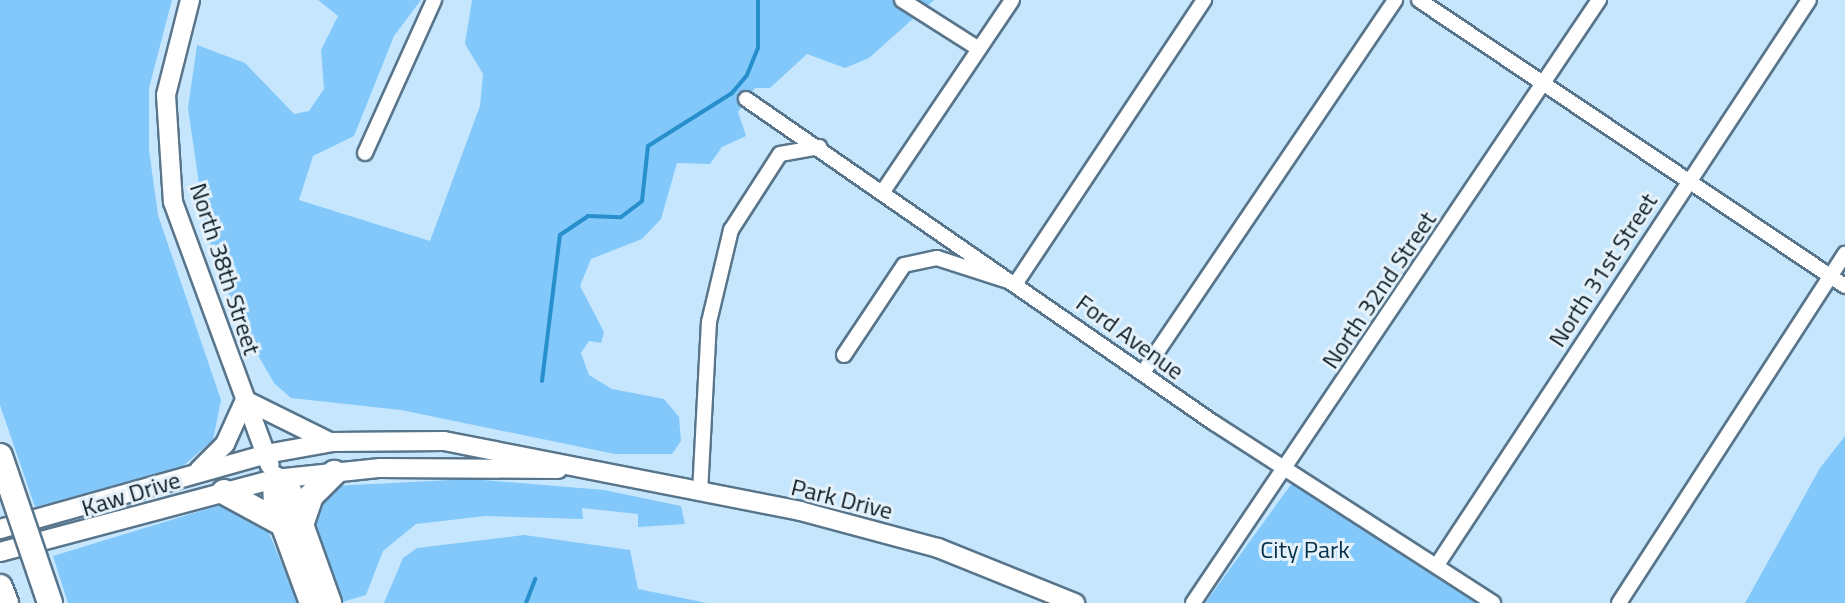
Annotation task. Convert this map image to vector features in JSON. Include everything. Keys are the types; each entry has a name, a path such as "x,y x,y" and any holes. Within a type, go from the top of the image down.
{"highway":[{"path":"0,456 50,603"},
{"path":"292,524 311,496 334,473"},
{"path":"275,479 289,491 292,524 302,552 329,603"},
{"path":"224,492 292,524"},
{"path":"302,552 312,603"},
{"path":"0,587 6,603"}],"main road":[{"name":"North 38th Street","path":"190,0 166,95 173,202 275,479"},
{"path":"194,474 225,444 245,400 332,442"},
{"name":"Park Drive","path":"266,454 332,442 458,442 938,548 1075,603"},
{"name":"Kaw Drive","path":"0,529 266,454"},
{"name":"Park Drive","path":"275,479 334,473 588,470"},
{"name":"Kaw Drive","path":"0,552 275,479"}],"street":[{"path":"365,153 434,0"},
{"path":"902,0 979,49"},
{"path":"884,190 1012,0"},
{"path":"844,355 904,265 937,258 1016,283 1204,0"},
{"path":"1144,371 1395,0"},
{"path":"1419,0 1845,286"},
{"name":"North 32nd Street","path":"1193,603 1599,0"},
{"name":"North 31st Street","path":"1437,565 1809,0"},
{"name":"Ford Avenue","path":"746,99 884,190 1214,423 1288,464 1493,603"},
{"path":"700,493 709,322 731,230 780,154 819,147"},
{"path":"1619,603 1845,254"}],"green space":[{"path":"0,0 172,0 149,88 149,150 158,215 221,400 213,440 182,467 35,507 0,405"},
{"path":"318,0 421,0 394,36 354,136 313,156 299,200 430,241 480,106 483,74 465,44 472,0 934,0 869,58 845,68 807,54 770,88 755,88 738,112 746,136 722,147 710,164 677,163 661,219 642,239 591,259 580,286 604,332 601,343 589,341 581,353 589,375 612,389 664,399 679,417 681,441 672,454 615,454 401,410 291,398 274,383 239,322 206,232 188,108 197,45 245,63 294,114 309,111 324,89 321,50 338,16"},
{"path":"1845,436 1845,603 1745,603 1820,468"},
{"path":"471,479 604,490 681,506 685,524 638,527 638,514 582,508 583,519 485,516 416,524 383,551 366,595 339,603 310,523 333,486"},
{"name":"City Park","path":"1295,479 1476,603 1205,603"},
{"path":"220,505 265,523 298,603 68,603 53,556"},
{"path":"524,535 630,550 638,589 707,603 384,603 403,558 417,548"}],"waterway":[{"path":"542,381 560,235 588,216 621,217 642,201 648,146 732,93 747,75 758,48 758,0"},
{"path":"526,603 535,579"}]}
